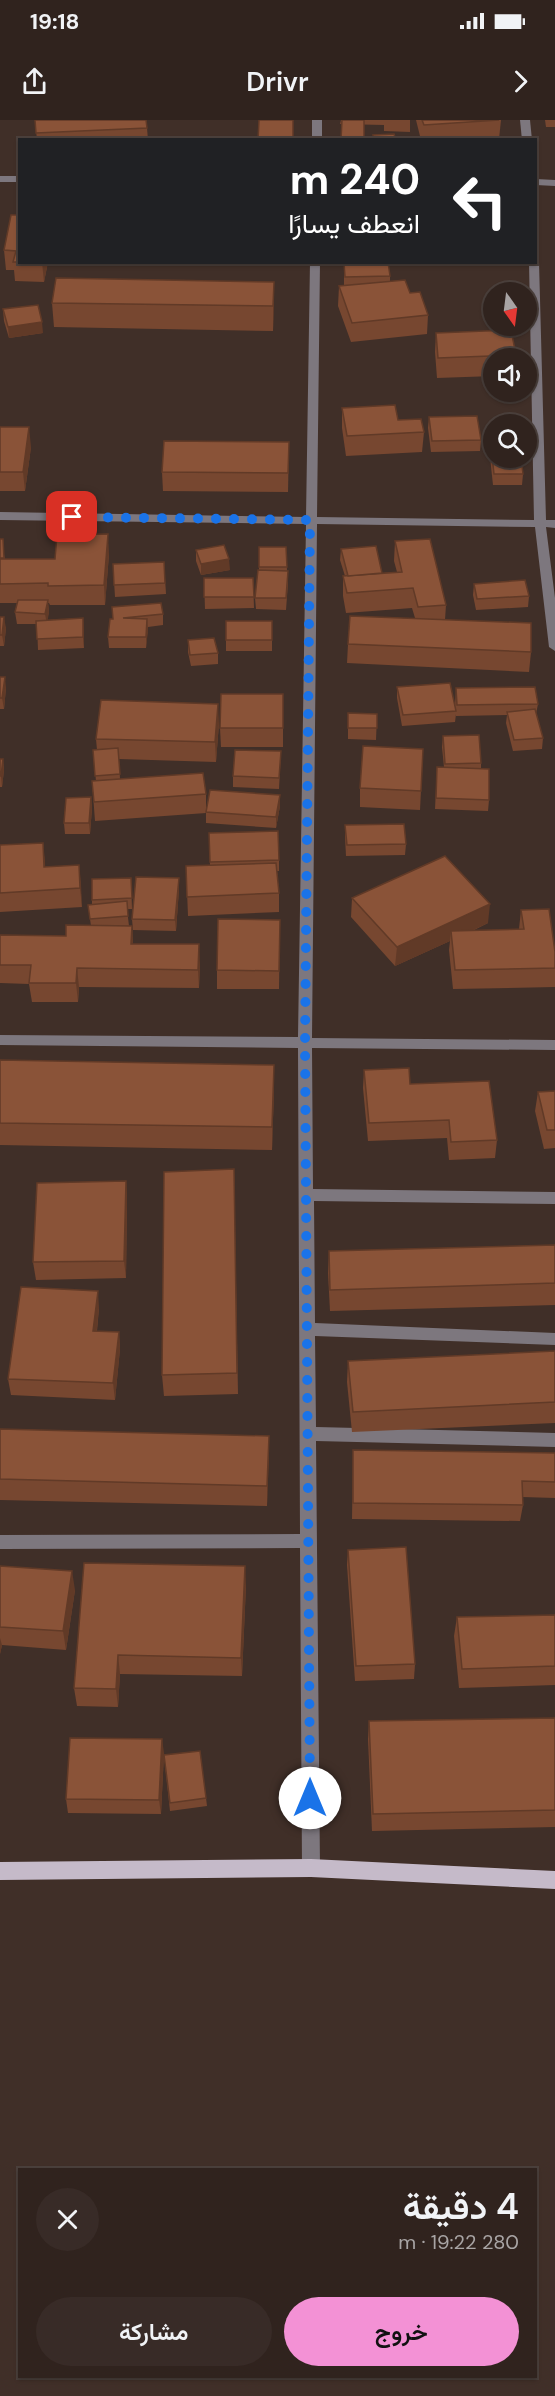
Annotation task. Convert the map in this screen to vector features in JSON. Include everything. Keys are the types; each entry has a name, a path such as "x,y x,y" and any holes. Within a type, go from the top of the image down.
{"main road":[{"path":"0,1871 311,1868 555,1880"}],"street":[{"path":"317,120 317,138"},
{"path":"525,120 527,138"},
{"path":"0,179 18,179"},
{"path":"537,182 555,183"},
{"path":"311,1868 305,1043 315,264"},
{"path":"534,264 540,524 555,647"},
{"path":"0,516 555,524"},
{"path":"0,1040 555,1045"},
{"path":"306,1195 555,1198"},
{"path":"307,1329 555,1339"},
{"path":"307,1434 555,1440"},
{"path":"0,1542 308,1541"}],"building":[{"path":"35,120 146,120 147,128 36,133"},
{"path":"259,120 293,120 293,138 258,138"},
{"path":"342,120 364,120 364,138 341,138"},
{"path":"422,120 499,120 424,125"},
{"path":"394,134 395,138 374,138 373,135"},
{"path":"11,215 18,215 18,262 13,262 16,251 4,250"},
{"path":"344,264 388,264 390,276 345,277"},
{"path":"56,278 274,282 273,306 52,303"},
{"path":"405,280 410,293 420,292 428,315 352,323 339,286"},
{"path":"38,305 42,322 8,327 3,309"},
{"path":"483,331 483,336 512,336 515,348 483,348 483,356 438,358 436,333"},
{"path":"395,405 398,420 421,419 424,432 347,436 342,408"},
{"path":"477,416 481,440 432,441 429,417"},
{"path":"0,427 29,427 23,472 0,472"},
{"path":"164,441 289,442 288,473 162,472"},
{"path":"493,468 522,468 523,474 494,474"},
{"path":"108,534 104,585 0,584 0,559 55,559 57,535"},
{"path":"0,539 3,539 4,558 0,558"},
{"path":"430,539 446,605 418,607 413,588 347,593 343,576 402,572 395,541"},
{"path":"224,545 229,559 201,564 196,550"},
{"path":"376,546 382,573 348,576 341,549"},
{"path":"259,547 286,547 287,567 259,567"},
{"path":"164,562 165,583 114,585 113,564"},
{"path":"258,570 288,571 286,598 255,598"},
{"path":"204,578 253,578 254,597 204,597"},
{"path":"525,580 529,596 477,599 474,584"},
{"path":"18,600 48,600 45,614 15,612"},
{"path":"161,603 163,614 123,618 147,619 146,637 108,637 110,619 113,619 112,607"},
{"path":"350,616 531,623 531,652 348,644"},
{"path":"0,617 4,617 2,635 0,635"},
{"path":"83,618 83,637 37,639 36,621"},
{"path":"226,621 272,621 272,640 226,640"},
{"path":"214,638 218,653 190,655 188,640"},
{"path":"0,677 5,677 2,698 0,698"},
{"path":"450,683 456,711 403,715 397,687"},
{"path":"535,687 538,704 457,705 456,688"},
{"path":"221,694 283,694 283,728 220,728"},
{"path":"101,700 218,704 215,742 96,739"},
{"path":"535,709 543,738 514,740 507,712"},
{"path":"348,713 377,714 377,728 348,728"},
{"path":"479,735 481,763 445,764 443,736"},
{"path":"363,746 423,749 421,791 360,788"},
{"path":"118,748 120,774 95,776 93,750"},
{"path":"235,750 281,751 279,778 233,776"},
{"path":"0,759 3,759 1,776 0,776"},
{"path":"437,767 489,769 489,800 436,798"},
{"path":"203,773 206,794 94,802 92,781"},
{"path":"210,790 280,795 276,817 206,812"},
{"path":"91,797 89,823 64,823 66,798"},
{"path":"404,824 406,844 347,845 345,825"},
{"path":"278,831 279,860 210,862 209,833"},
{"path":"43,843 44,867 79,865 80,888 0,893 0,845"},
{"path":"445,856 490,904 397,947 352,898"},
{"path":"276,863 279,893 187,897 186,866"},
{"path":"136,877 179,878 175,920 132,919"},
{"path":"131,878 132,898 92,900 92,879"},
{"path":"127,901 128,916 90,919 88,905"},
{"path":"549,909 555,968 455,970 451,931 524,929 521,910"},
{"path":"218,919 280,920 279,971 217,970"},
{"path":"66,925 132,926 131,944 199,944 198,970 77,968 76,983 29,983 31,965 0,965 0,935 66,936"},
{"path":"0,1060 274,1065 272,1127 0,1123"},
{"path":"409,1068 410,1084 489,1081 497,1140 451,1142 449,1120 369,1123 364,1070"},
{"path":"555,1091 555,1130 547,1130 538,1092"},
{"path":"234,1169 237,1373 162,1375 164,1172"},
{"path":"126,1181 124,1261 33,1262 37,1183"},
{"path":"555,1245 555,1283 330,1290 329,1251"},
{"path":"21,1287 98,1291 93,1331 119,1332 113,1383 8,1379"},
{"path":"555,1351 555,1402 353,1412 348,1361"},
{"path":"0,1429 269,1436 267,1486 0,1479"},
{"path":"353,1450 555,1453 555,1482 522,1481 523,1505 353,1503"},
{"path":"406,1547 415,1664 356,1666 348,1550"},
{"path":"84,1563 245,1566 241,1658 118,1655 116,1689 74,1688"},
{"path":"0,1566 72,1571 63,1631 0,1627"},
{"path":"555,1615 555,1666 462,1669 457,1617"},
{"path":"555,1718 555,1810 373,1814 369,1721"},
{"path":"70,1738 162,1739 159,1800 66,1799"},
{"path":"200,1751 206,1798 170,1803 164,1755"}],"route":[{"path":"72,517 310,520 305,1043 310,1798"}]}
